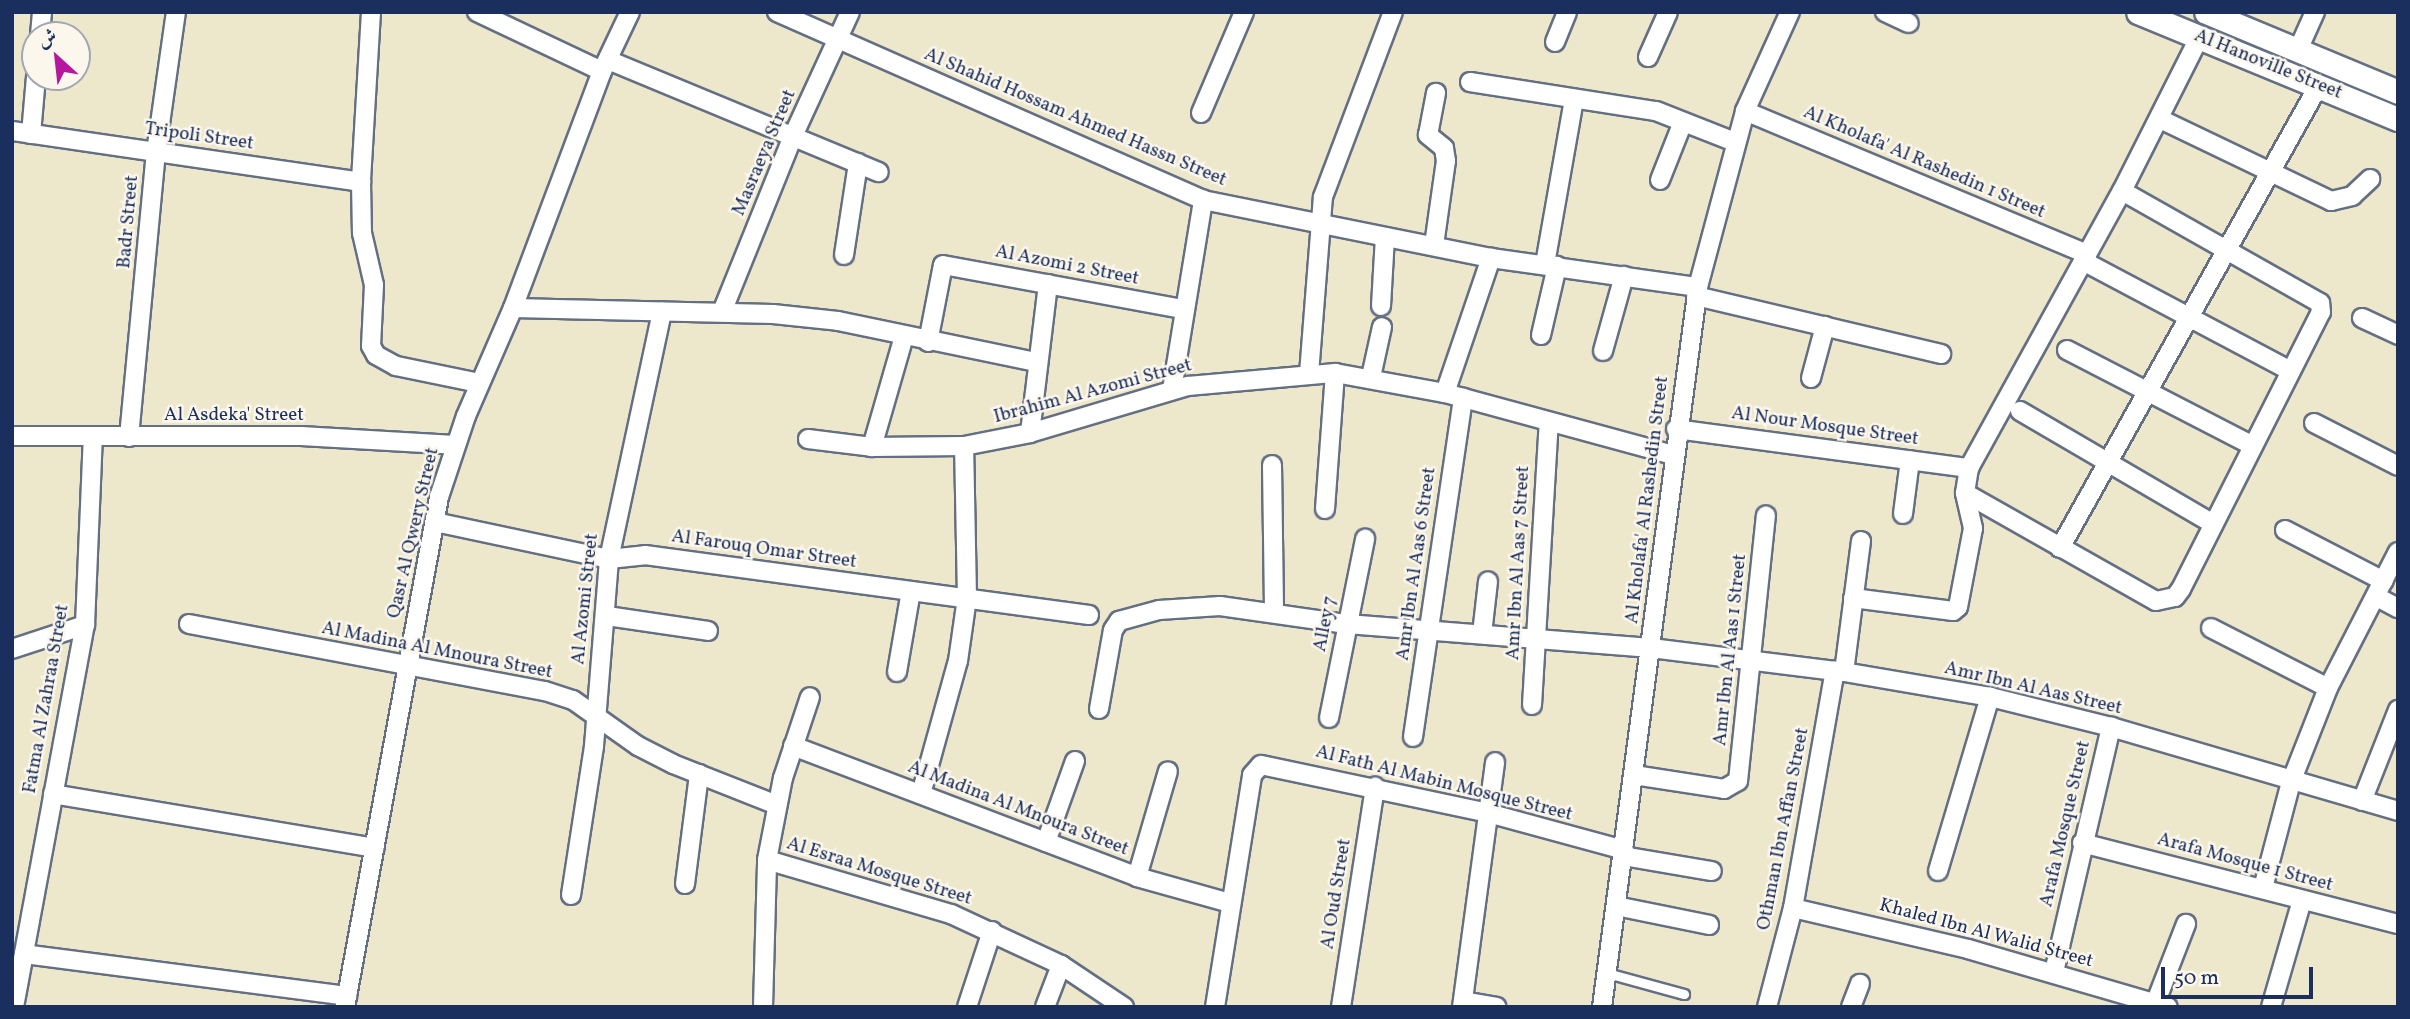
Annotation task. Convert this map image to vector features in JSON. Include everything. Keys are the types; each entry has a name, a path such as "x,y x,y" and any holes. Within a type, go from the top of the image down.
{"street":[{"name":"Badr Street","path":"129,438 156,152 176,12"},
{"path":"371,12 361,182 362,233 374,285 370,335 376,355 396,366 479,383"},
{"path":"477,12 879,172"},
{"name":"Qasr Al Qwery Street","path":"346,1002 406,667 435,522 455,444 513,308 605,65 630,12"},
{"name":"Al Shahid Hossam Ahmed Hassn Street","path":"777,12 1203,200 1319,226 1491,257 1624,276 1941,354"},
{"name":"Masraeya Street","path":"722,312 793,136 850,12"},
{"path":"1201,113 1244,12"},
{"path":"1309,374 1319,226 1328,181 1392,12"},
{"path":"1556,42 1567,12"},
{"path":"1648,57 1668,12"},
{"name":"Al Kholafa' Al Rashedin Street","path":"1605,1004 1676,429 1697,292 1745,111 1790,12"},
{"path":"1885,12 1909,23"},
{"name":"Al Hanoville Street","path":"2138,12 2398,119"},
{"name":"Al Hanoville Street","path":"2206,12 2398,92"},
{"path":"2298,50 2315,12"},
{"path":"1853,598 1956,610 1973,528 1965,493 1969,468 2122,191 2199,38"},
{"path":"1470,82 1574,100 1643,108 1735,142"},
{"path":"2060,548 2150,393 2319,85"},
{"path":"31,134 35,91"},
{"path":"1434,245 1446,160 1444,148 1428,135 1436,93"},
{"path":"1541,335 1574,100"},
{"name":"Al Kholafa' Al Rashedin 1 Street","path":"1745,111 2085,258 2190,318 2291,371"},
{"path":"2160,119 2331,201 2352,197 2370,179"},
{"path":"1660,180 1682,122"},
{"name":"Tripoli Street","path":"12,131 361,182"},
{"path":"844,255 858,163"},
{"path":"1965,493 2156,601 2166,601 2181,589 2321,312 2320,303 2122,191"},
{"path":"1172,390 1183,309 1203,200"},
{"path":"1381,306 1385,237"},
{"path":"1445,393 1491,257"},
{"name":"Al Azomi 2 Street","path":"928,342 943,265 1183,309"},
{"path":"1604,351 1624,276"},
{"path":"1030,433 1036,362 1048,284"},
{"path":"513,308 722,312 838,321 928,342 1036,362"},
{"name":"Al Azomi Street","path":"571,895 594,747 593,712 607,616 609,559 662,312"},
{"path":"2362,318 2398,335"},
{"path":"1811,378 1825,326"},
{"path":"1371,377 1382,327"},
{"path":"872,447 904,337"},
{"path":"2067,351 2253,446"},
{"path":"1325,509 1335,373"},
{"name":"Ibrahim Al Azomi Street","path":"808,439 872,447 964,446 1030,433 1172,390 1335,373 1371,377 1445,393 1673,455"},
{"name":"Amr Ibn Al Aas 6 Street","path":"1413,737 1463,398"},
{"path":"2020,411 2213,524"},
{"name":"Amr Ibn Al Aas 7 Street","path":"1532,705 1549,423"},
{"path":"2314,424 2398,466"},
{"name":"Al Nour Mosque Street","path":"1676,429 1969,468"},
{"name":"Al Asdeka' Street","path":"12,436 302,436 455,444"},
{"name":"Fatma Al Zahraa Street","path":"14,1007 85,625 93,437"},
{"path":"921,794 958,661 967,598 964,446"},
{"path":"1903,514 1910,460"},
{"path":"1272,465 1274,612"},
{"name":"Amr Ibn Al Aas 1 Street","path":"1634,775 1733,787 1738,781 1766,515"},
{"name":"Al Farouq Omar Street","path":"435,522 609,559 645,555 1089,615"},
{"path":"2285,530 2380,589 2398,608"},
{"name":"Alley 7","path":"1329,718 1364,539"},
{"name":"Othman Ibn Affan Street","path":"1768,1000 1793,908 1840,671 1861,541"},
{"path":"2263,888 2291,782 2328,688 2398,552"},
{"path":"1482,634 1488,581"},
{"path":"897,672 911,591"},
{"name":"Amr Ibn Al Aas Street","path":"1099,709 1113,630 1119,621 1159,610 1220,606 1347,624 1651,648 1840,671 1990,697 2111,727 2291,782 2398,811"},
{"path":"607,616 708,631"},
{"name":"Al Madina Al Mnoura Street","path":"189,624 406,667 545,691 593,712 638,746 777,805"},
{"path":"12,649 85,625"},
{"path":"2211,628 2328,688"},
{"path":"763,1007 767,860 777,805 810,697"},
{"path":"1938,871 1990,697"},
{"path":"2362,801 2398,710"},
{"name":"Arafa Mosque Street","path":"2054,972 2111,727"},
{"name":"Al Madina Al Mnoura Street","path":"793,746 1136,877 1230,903"},
{"path":"1046,842 1075,761"},
{"path":"1495,762 1462,1004 1496,1007"},
{"name":"Al Fath Al Mabin Mosque Street","path":"1230,903 1254,768 1261,765 1312,773 1488,813 1623,853 1713,871"},
{"path":"1136,877 1168,771"},
{"path":"685,884 699,774"},
{"name":"Al Oud Street","path":"1341,1007 1375,787"},
{"path":"52,794 374,848"},
{"name":"Arafa Mosque 1 Street","path":"2082,843 2398,924"},
{"name":"Al Esraa Mosque Street","path":"767,860 951,914 1061,965 1124,1007"},
{"path":"2271,1007 2302,900"},
{"path":"1215,1007 1230,903"},
{"path":"1616,906 1709,925"},
{"name":"Khaled Ibn Al Walid Street","path":"1793,908 2054,972 2162,1005"},
{"path":"2162,1005 2186,924"},
{"path":"967,1007 992,931"},
{"path":"24,954 346,1002"},
{"path":"1045,1007 1061,965"},
{"path":"1851,1007 1860,985"}],"lane":[{"path":"1607,972 1684,994"}]}
